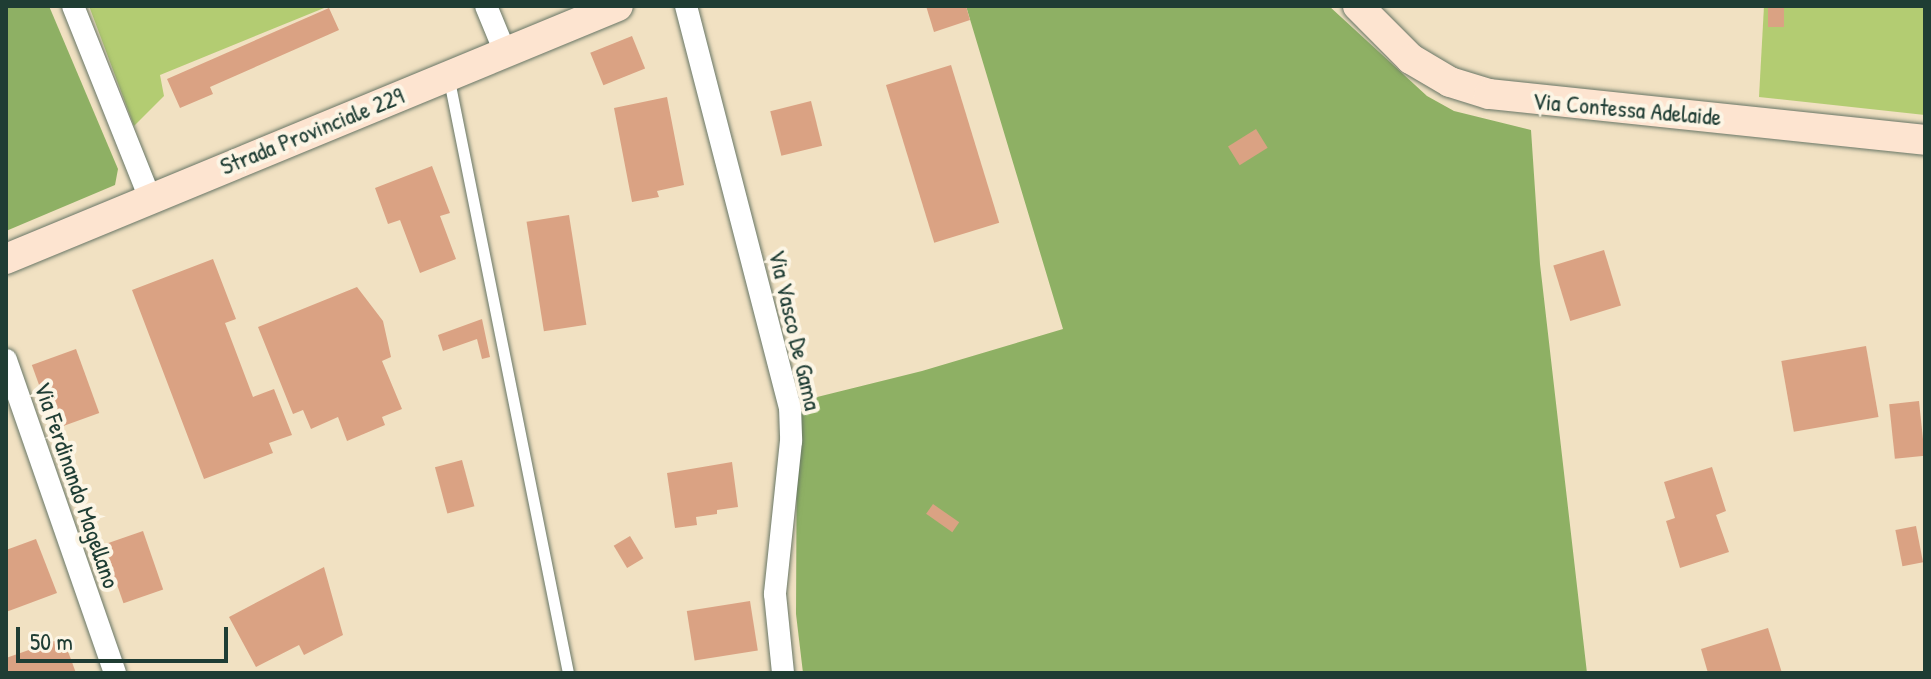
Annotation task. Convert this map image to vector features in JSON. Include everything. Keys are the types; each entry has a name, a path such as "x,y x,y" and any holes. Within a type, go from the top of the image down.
{"street":[{"path":"73,6 150,199"},
{"path":"486,6 505,52"},
{"name":"Strada Provinciale 229","path":"6,259 618,6"},
{"name":"Via Vasco De Gama","path":"686,6 790,407 791,441 775,594 783,673"},
{"name":"Via Contessa Adelaide","path":"1358,6 1411,59 1450,82 1489,94 1925,140"},
{"name":"Via Ferdinando Magellano","path":"6,360 115,673"}],"lane":[{"path":"448,75 568,673"}],"green space":[{"path":"6,6 49,6 118,169 115,185 6,231"},
{"path":"89,6 329,6 160,75 164,96 134,126"},
{"path":"966,6 1329,6 1427,96 1454,111 1531,130 1540,264 1587,673 803,673 796,614 797,402 922,371 1063,329"},
{"path":"1764,6 1925,6 1925,115 1759,97"}],"building":[{"path":"926,6 966,6 970,20 934,32"},
{"path":"1768,6 1784,6 1784,27 1768,27"},
{"path":"329,8 339,30 210,87 213,94 180,108 167,79"},
{"path":"632,36 645,68 603,85 590,53"},
{"path":"951,65 999,223 934,243 886,85"},
{"path":"667,97 684,185 657,191 659,197 632,202 614,108"},
{"path":"811,101 822,146 781,156 770,111"},
{"path":"1256,129 1268,148 1240,165 1228,146"},
{"path":"432,166 450,213 440,216 456,259 420,273 400,220 388,224 375,188"},
{"path":"569,215 586,325 544,331 527,222"},
{"path":"1604,250 1621,305 1570,321 1553,265"},
{"path":"213,259 236,319 225,323 253,397 274,389 292,435 269,443 273,453 204,479 132,290"},
{"path":"357,287 383,321 391,357 382,361 402,409 382,417 385,425 347,441 338,417 311,429 303,410 293,414 258,327"},
{"path":"482,319 490,357 482,359 477,339 443,351 438,335"},
{"path":"1866,346 1879,417 1794,432 1781,361"},
{"path":"76,349 99,413 55,429 32,365"},
{"path":"1919,401 1925,456 1895,459 1889,404"},
{"path":"462,460 474,506 447,514 435,467"},
{"path":"732,462 738,507 696,517 697,525 675,528 667,473"},
{"path":"1712,467 1726,511 1716,515 1729,552 1680,568 1666,521 1675,518 1664,482"},
{"path":"933,504 959,522 952,532 926,514"},
{"path":"1916,526 1923,562 1902,566 1895,530"},
{"path":"143,531 163,590 123,603 103,545"},
{"path":"630,536 643,558 627,568 614,546"},
{"path":"36,539 57,593 6,612 6,550"},
{"path":"324,567 343,635 304,655 299,645 256,667 229,617"},
{"path":"750,601 758,650 695,660 687,611"},
{"path":"1768,628 1782,673 1708,673 1701,649"},
{"path":"63,638 76,673 6,673 6,658"}]}
